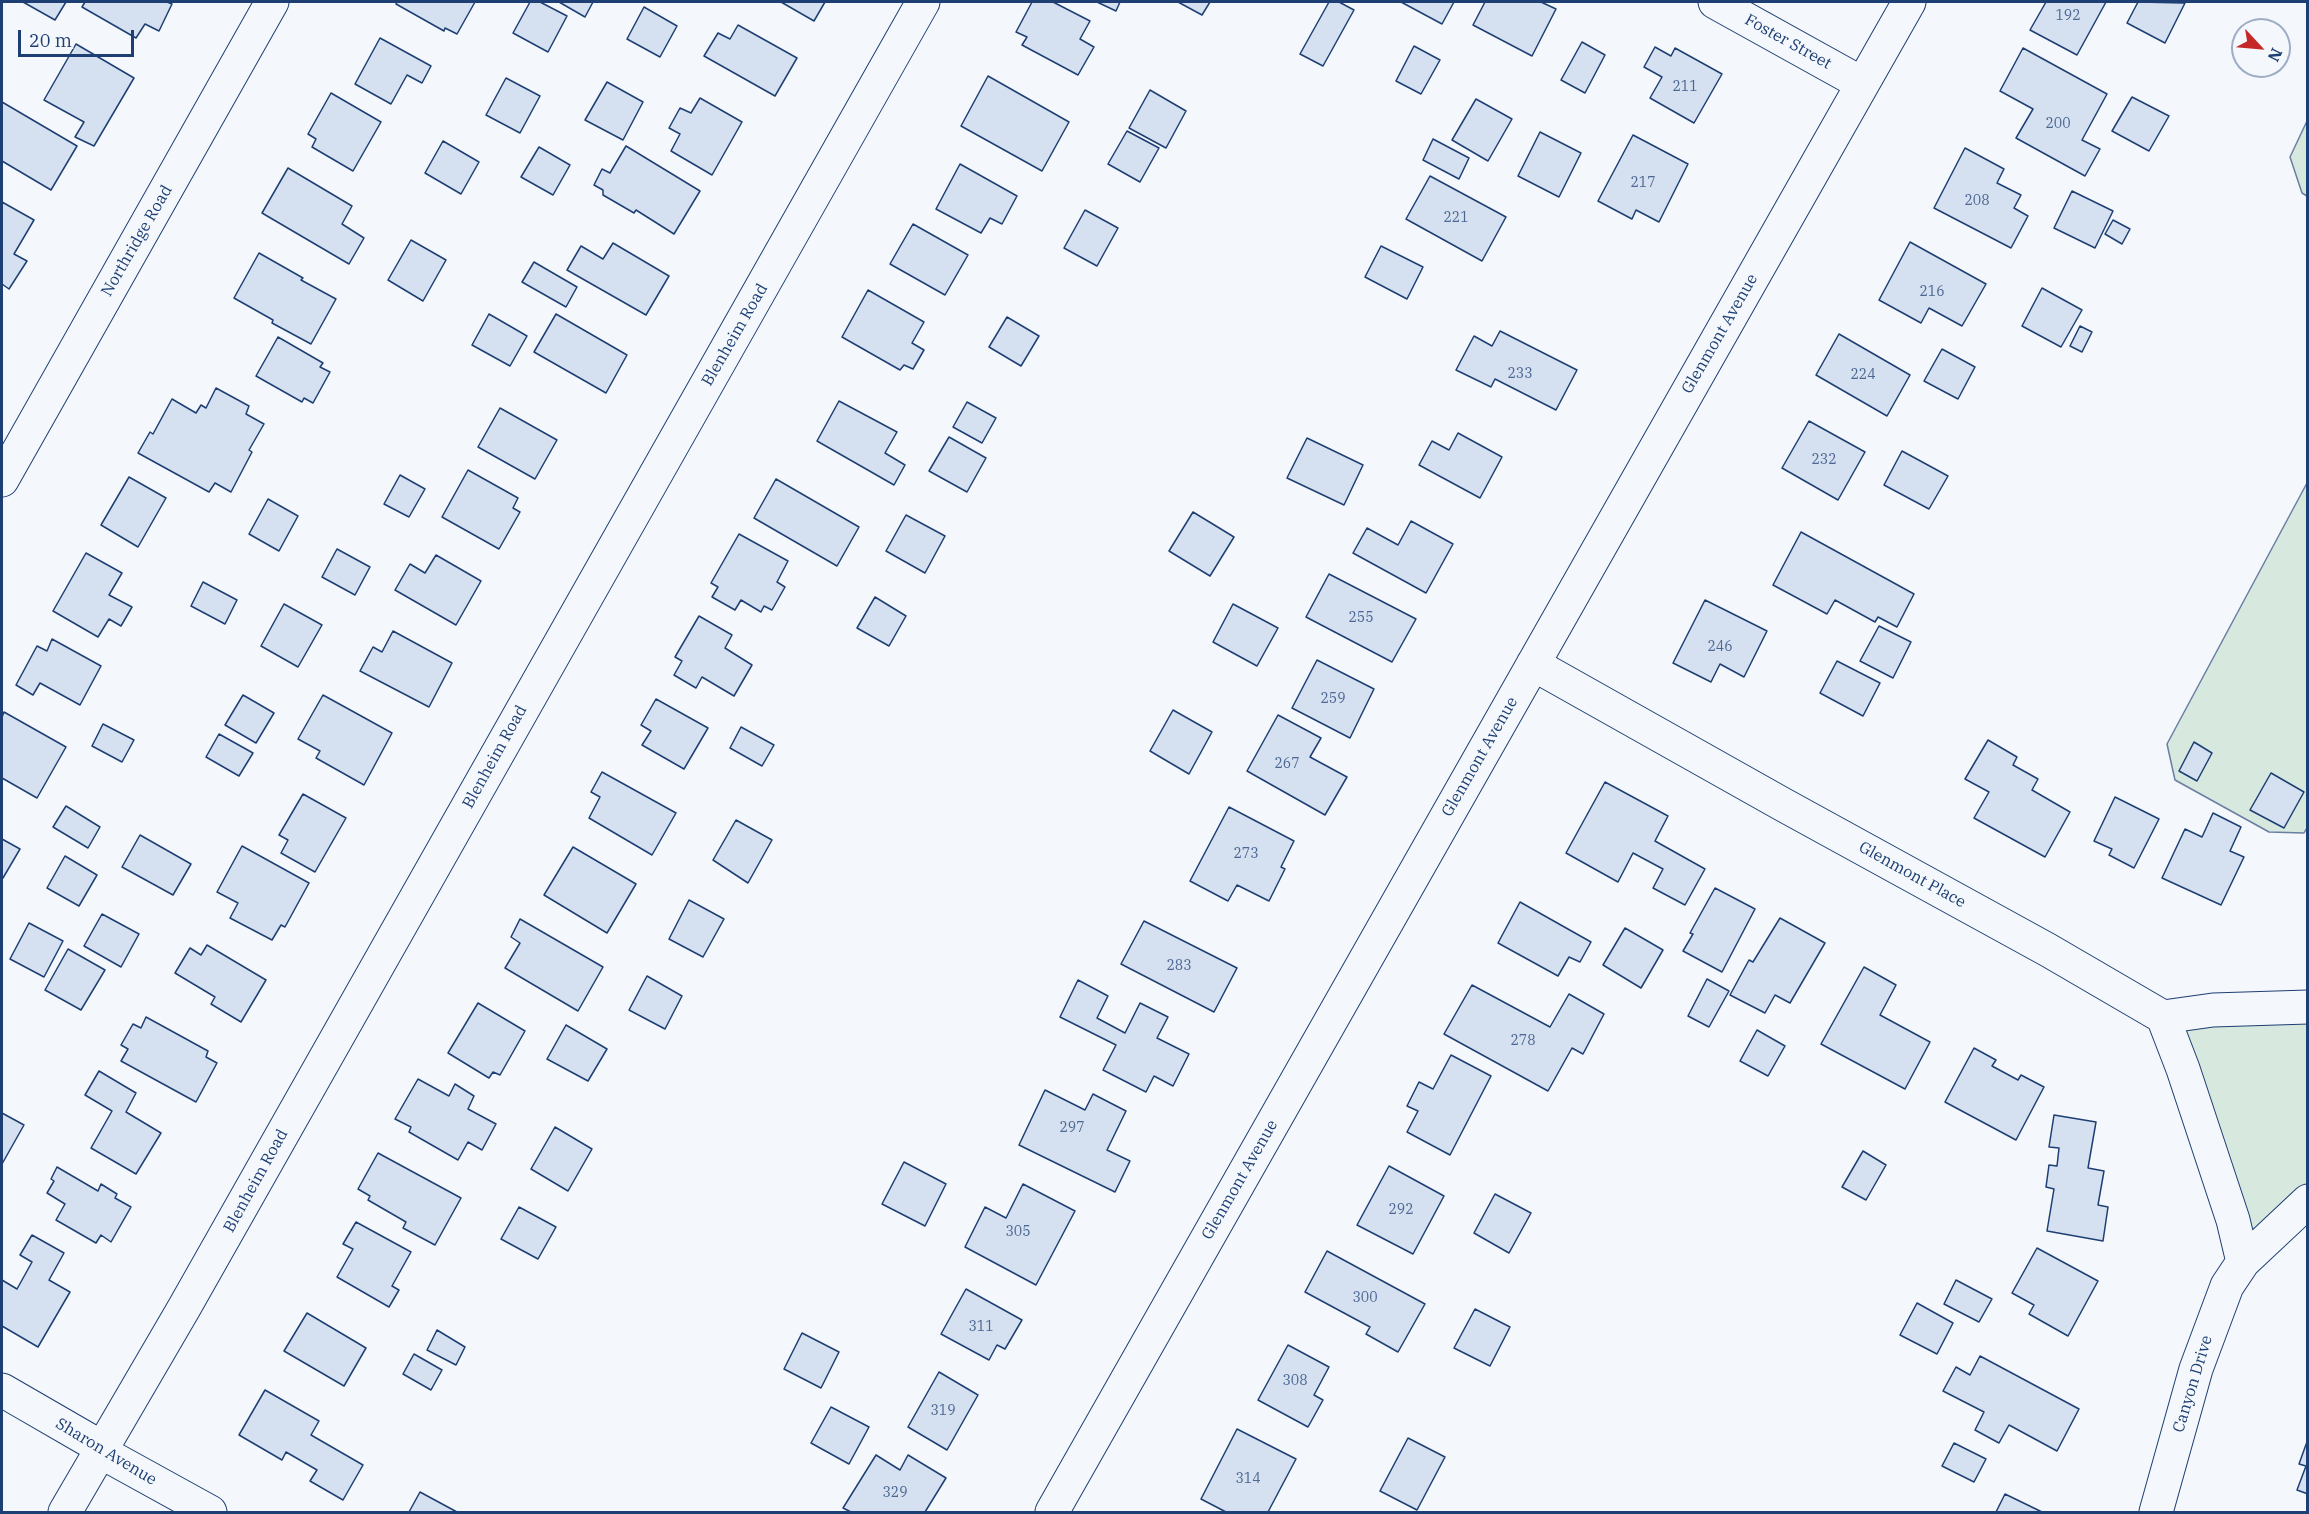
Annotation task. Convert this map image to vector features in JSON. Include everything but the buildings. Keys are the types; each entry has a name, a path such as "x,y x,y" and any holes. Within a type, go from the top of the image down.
{"street":[{"name":"Northridge Road","path":"2,480 272,2"},
{"name":"Blenheim Road","path":"65,1512 184,1308 923,2"},
{"name":"Foster Street","path":"1715,2 1861,83"},
{"name":"Glenmont Avenue","path":"1052,1512 1909,2"},
{"name":"Glenmont Place","path":"1533,664 2049,950 2163,1017"},
{"path":"2243,1262 2226,1199 2163,1017 2213,1010 2307,1007"},
{"name":"Canyon Drive","path":"2156,1512 2196,1368 2227,1286 2243,1262 2307,1201"},
{"name":"Sharon Avenue","path":"2,1390 102,1449 112,1458 210,1512"}],"shaded area":[{"path":"2307,121 2307,196 2302,193 2290,157"},
{"path":"2307,483 2308,826 2304,833 2269,832 2175,780 2167,744"},
{"path":"2307,1007 2307,1201 2243,1262 2163,1017"}]}
